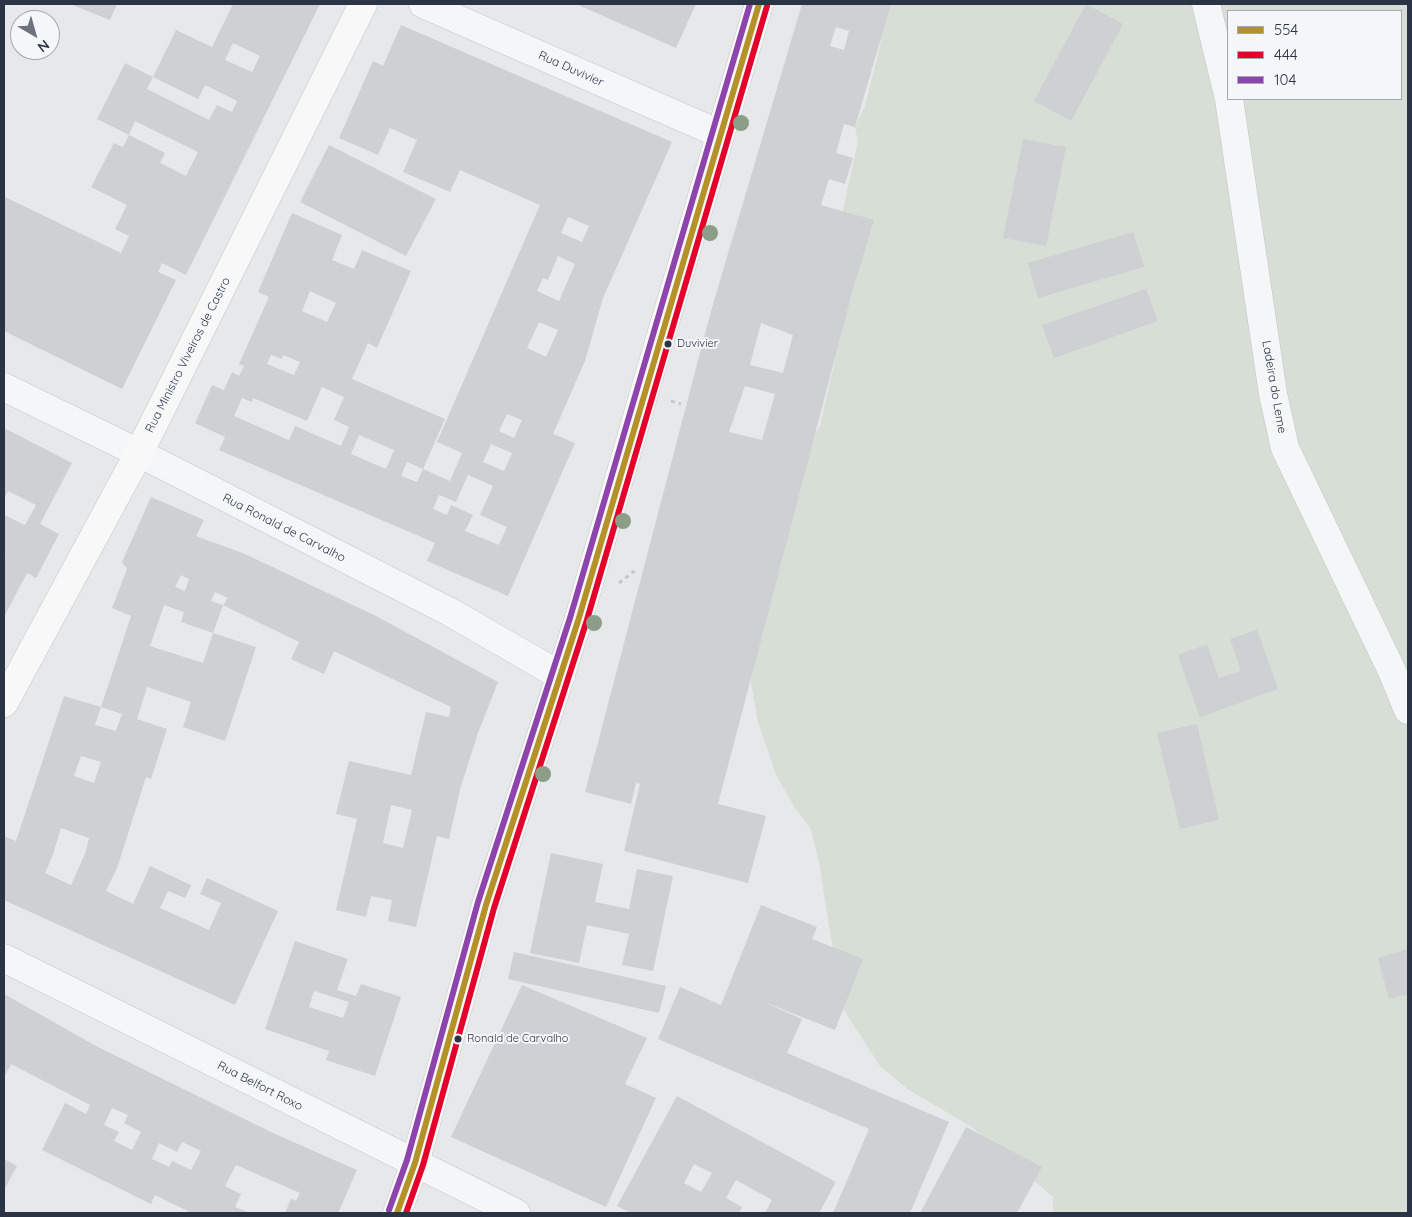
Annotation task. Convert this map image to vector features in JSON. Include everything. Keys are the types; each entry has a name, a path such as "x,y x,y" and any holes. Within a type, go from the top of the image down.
{"main road":[{"name":"Rua Ministro Viveiros de Castro","path":"4,702 139,453 363,4"},
{"path":"397,1213 415,1163 486,905 578,621 594,561 759,4"}],"street":[{"name":"Rua Duvivier","path":"422,4 720,134"},
{"path":"1206,4 1227,91"},
{"name":"Ladeira do Leme","path":"1229,100 1262,311 1272,394 1285,448 1392,671 1408,710"},
{"name":"Rua Ronald de Carvalho","path":"4,387 139,453 450,612 561,676"},
{"name":"Rua Belfort Roxo","path":"4,958 516,1213"}],"shaded area":[{"path":"888,4 1408,4 1408,1213 1053,1213 1053,1197 972,1127 909,1090 880,1066 842,1007 819,862 811,829 795,808 776,775 758,722 749,671 782,560 778,541 810,442 820,426 837,351 823,346 842,215 858,141 855,127 865,106"}],"building":[{"path":"70,4 117,4 110,20"},
{"path":"233,4 320,4 186,275 162,263 158,272 176,280 122,389 4,331 4,199 5,197 121,253 129,236 115,229 127,205 91,187 114,143 123,147 129,135 97,119 125,63 153,77 176,30 212,47","holes":["233,43 260,56 252,72 225,60","153,77 198,99 205,85 237,101 232,112 217,105 209,120 147,89","135,121 198,152 186,176 160,163 165,153 129,135"]},
{"path":"576,4 696,4 676,48"},
{"path":"802,4 891,4 855,127 844,124 836,153 853,158 845,184 829,179 821,205 874,220 853,289 718,804 766,816 748,883 624,851 640,784 636,783 631,804 585,792 711,311","holes":["836,27 849,31 844,50 830,46","761,323 793,335 783,373 750,365","745,386 775,394 762,440 729,432"]},
{"path":"1086,4 1123,24 1071,121 1034,101"},
{"path":"401,25 672,142 603,298 585,361 553,434 575,443 508,596 427,561 435,543 219,450 225,437 195,423 212,385 224,390 232,372 239,376 244,366 239,364 269,297 258,292 292,213 342,235 332,260 354,269 362,250 411,271 377,348 368,343 352,379 445,419 423,469 450,481 462,453 437,442 540,205 460,170 450,192 403,172 417,140 390,128 378,155 339,138 373,61 383,66","holes":["568,217 589,226 582,242 561,233","558,256 575,264 559,301 537,291 543,278 548,280","310,291 336,303 327,322 302,311","539,322 558,330 546,357 527,348","271,355 282,359 283,355 300,362 294,375 267,364","322,387 344,397 334,420 349,427 341,446 295,426 289,440 234,416 242,398 252,402 253,398 307,421","507,414 522,420 514,438 499,431","359,435 394,450 386,469 351,454","491,444 512,453 504,471 483,462","407,462 423,469 417,482 401,476","468,475 493,486 480,515 507,527 499,545 465,531 473,515 451,505 447,515 433,509 439,495 456,502"]},
{"path":"1023,139 1066,147 1046,246 1003,238"},
{"path":"329,145 436,199 406,256 300,202"},
{"path":"1133,232 1144,267 1038,298 1028,263"},
{"path":"1146,289 1158,321 1054,358 1042,325"},
{"path":"4,428 72,463 40,524 59,534 36,578 27,573 4,617 4,561 6,558 4,558 4,515 25,525 36,505 8,491 4,499"},
{"path":"151,497 204,520 196,536 245,554 374,615 498,682 478,733 461,786 449,839 437,836 416,927 388,921 392,900 371,896 366,917 336,910 357,819 336,814 349,761 411,775 426,712 449,717 451,707 334,651 324,674 291,659 299,642 223,605 213,633 256,647 225,741 183,727 191,702 147,687 137,719 167,729 151,779 146,777 117,868 106,891 133,904 150,866 191,885 185,898 168,891 160,908 209,930 221,903 200,894 207,878 278,911 235,1005 4,900 4,836 16,841 64,696 101,707 131,616 112,608 127,569 122,562","holes":["181,575 189,579 185,591 175,587","215,592 228,598 223,605 211,601","164,605 184,612 181,622 213,633 203,663 150,646","101,707 122,714 116,731 95,725","81,756 101,762 94,783 74,776","391,805 412,810 403,848 383,843","61,828 89,838 85,854 71,885 45,873"]},
{"path":"1257,630 1278,689 1200,717 1178,655 1207,644 1219,678 1241,671 1230,639"},
{"path":"1197,724 1219,820 1180,829 1157,733"},
{"path":"551,853 603,864 595,902 629,909 637,869 673,876 653,971 622,965 629,934 587,925 579,963 530,953"},
{"path":"761,905 817,927 812,939 863,959 835,1030 761,1001 802,1019 787,1053 949,1122 910,1213 833,1213 869,1129 658,1039 680,987 721,1005"},
{"path":"295,941 348,959 337,990 356,996 361,984 401,997 375,1076 326,1060 329,1051 265,1029","holes":["314,991 349,1002 343,1018 309,1007"]},
{"path":"1408,949 1408,994 1389,999 1378,958"},
{"path":"514,952 666,986 659,1013 508,979"},
{"path":"522,985 647,1038 625,1084 656,1098 606,1207 451,1137"},
{"path":"4,994 96,1046 273,1133 357,1170 338,1213 285,1213 291,1199 296,1201 300,1193 236,1165 225,1186 241,1194 235,1207 250,1213 192,1213 155,1195 151,1204 42,1150 65,1103 86,1114 90,1105 11,1064 4,1077","holes":["112,1108 128,1115 124,1123 141,1132 132,1150 114,1141 119,1132 104,1125","182,1142 201,1151 191,1170 172,1161 169,1167 152,1159 159,1143 177,1152"]},
{"path":"677,1096 836,1182 819,1213 765,1213 772,1200 736,1180 726,1198 742,1207 740,1212 742,1213 631,1213 617,1206","holes":["694,1164 712,1173 701,1192 684,1183"]},
{"path":"966,1127 1042,1167 1017,1213 920,1213"},
{"path":"4,1159 17,1166 4,1190"}],"transit line":[{"name":"104","path":"389,1210 407,1160 478,902 570,618 750,4"},
{"name":"554","path":"397,1213 415,1163 486,905 578,621 759,4"},
{"name":"444","path":"406,1213 423,1165 494,908 586,623 767,6"}],"place":[{"name":"Duvivier","path":"668,344"},
{"name":"Ronald de Carvalho","path":"458,1039"}]}
